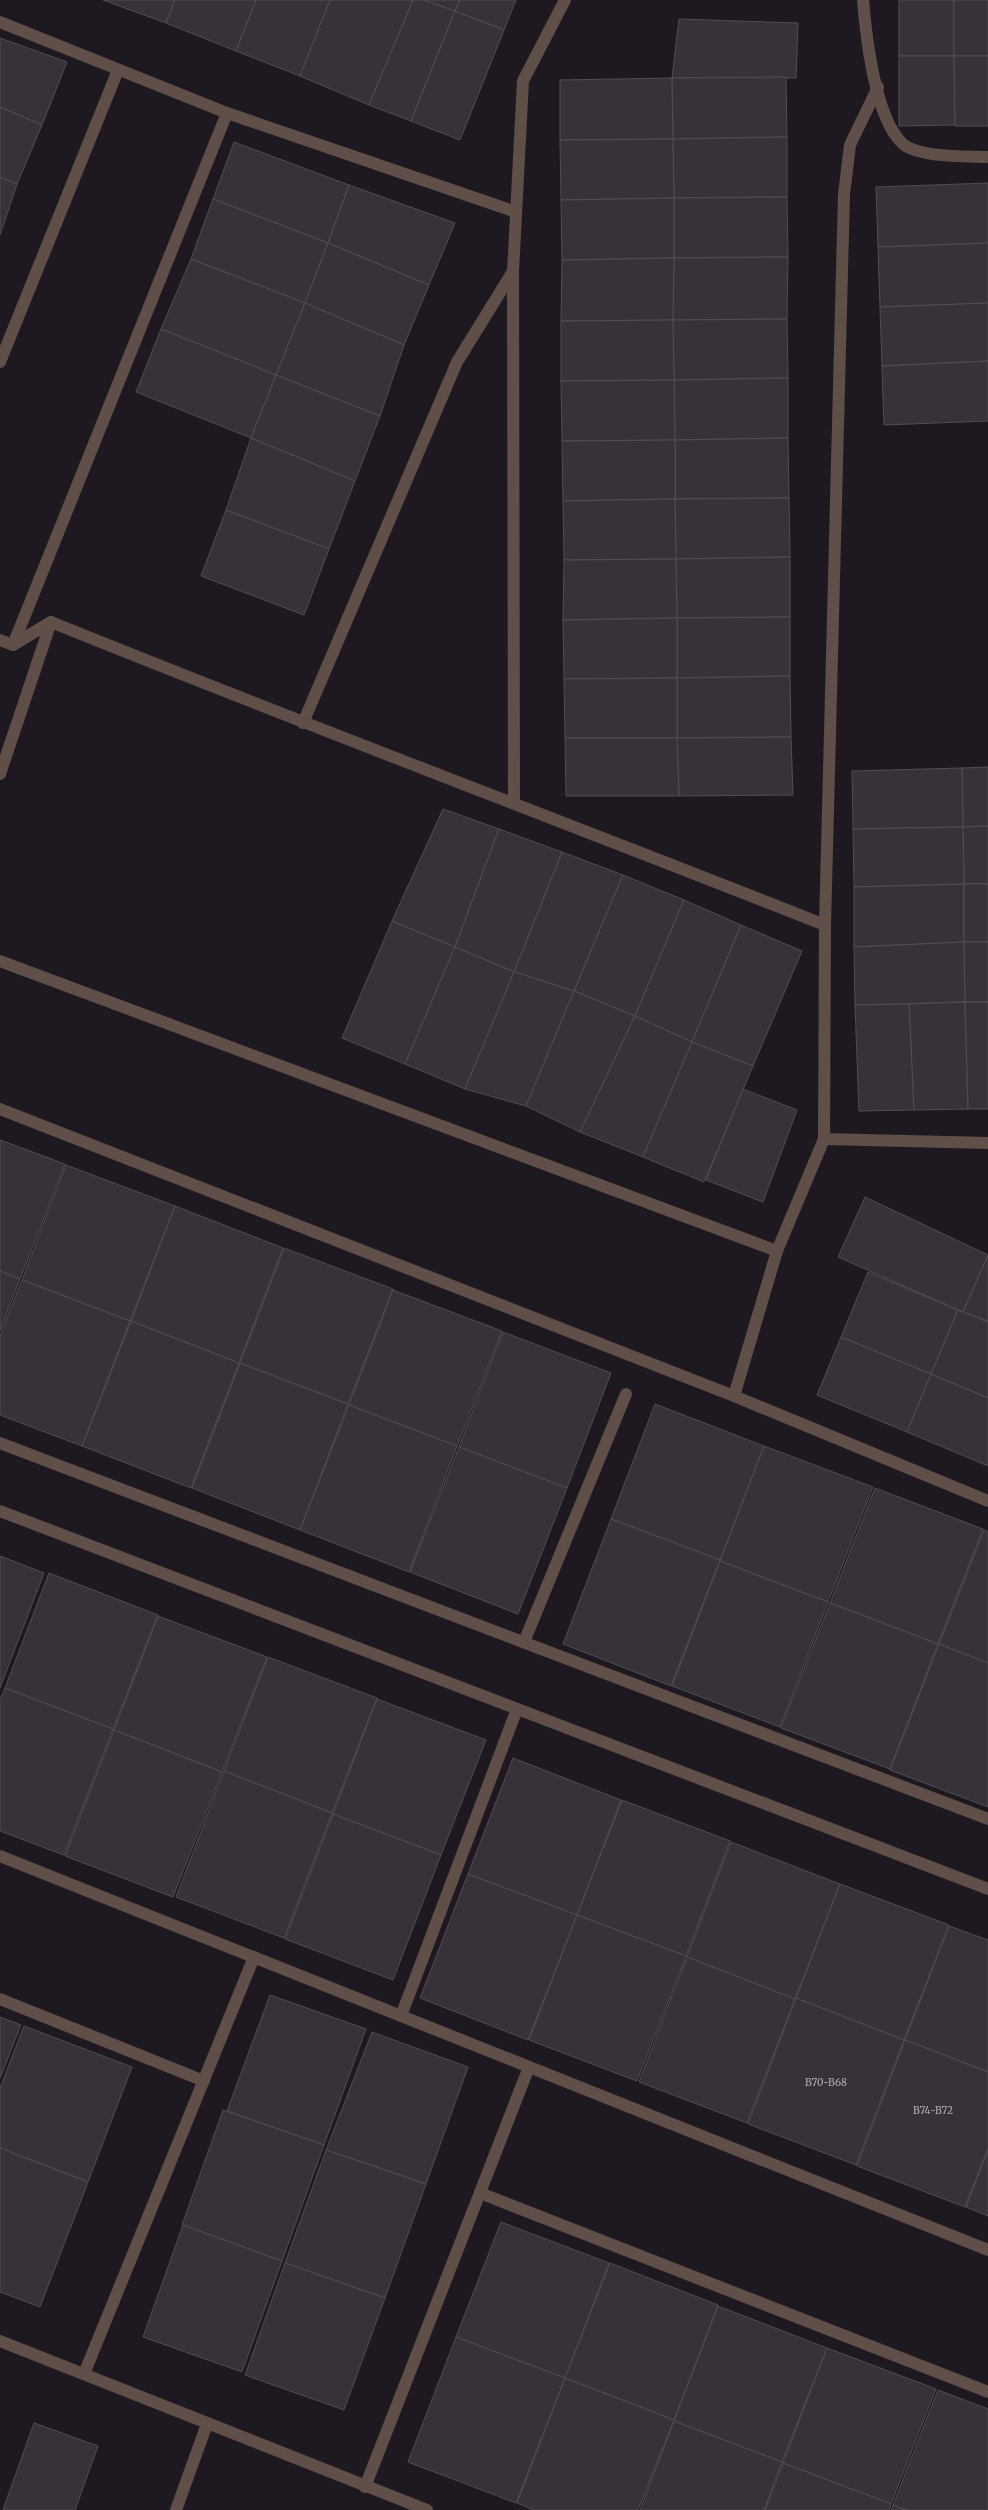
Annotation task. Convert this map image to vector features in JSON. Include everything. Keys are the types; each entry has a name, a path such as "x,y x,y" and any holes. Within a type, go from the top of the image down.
{"street":[{"path":"514,802 513,272 523,81 565,0"},
{"path":"863,0 868,50 878,87 887,120 902,143 918,150 988,157"},
{"path":"0,22 227,113 516,212"},
{"path":"0,362 118,70"},
{"path":"734,1396 777,1252 824,1139 825,925 844,194 850,145 878,87"},
{"path":"14,645 227,113"},
{"path":"303,723 457,362 513,272"},
{"path":"51,622 303,723 514,802 825,925"},
{"path":"14,645 51,622"},
{"path":"0,774 51,622"},
{"path":"0,640 14,645"},
{"path":"0,961 777,1252"},
{"path":"0,1109 734,1396 988,1501"},
{"path":"824,1139 988,1143"},
{"path":"524,1642 626,1394"},
{"path":"0,1443 988,1819"},
{"path":"0,1511 988,1889"},
{"path":"401,2016 518,1709"},
{"path":"0,1856 988,2250"},
{"path":"84,2374 254,1958"},
{"path":"0,1999 204,2081"},
{"path":"365,2487 529,2067"},
{"path":"480,2194 988,2392"},
{"path":"0,2341 365,2487 428,2510"},
{"path":"176,2510 208,2424"}],"building":[{"path":"103,0 175,0 166,23"},
{"path":"175,0 256,0 236,51 166,23"},
{"path":"256,0 330,0 300,76 236,51"},
{"path":"330,0 413,0 369,105 300,76"},
{"path":"413,0 424,0 455,11 411,121 369,105"},
{"path":"424,0 460,0 455,11"},
{"path":"460,0 516,0 504,30 455,11"},
{"path":"899,0 954,0 954,56 899,56"},
{"path":"954,0 988,0 988,56 954,56"},
{"path":"455,11 504,30 460,140 411,121"},
{"path":"679,19 798,23 796,78 672,78"},
{"path":"0,38 67,62 42,125 0,107"},
{"path":"899,56 954,56 955,125 899,126"},
{"path":"954,56 988,56 988,126 955,126"},
{"path":"786,77 787,137 673,139 672,78"},
{"path":"672,78 673,139 560,140 560,80"},
{"path":"0,107 42,125 17,184 0,177"},
{"path":"787,137 787,197 674,198 673,139"},
{"path":"673,139 674,198 561,200 560,140"},
{"path":"234,142 349,185 328,243 213,199"},
{"path":"0,177 17,184 0,235"},
{"path":"988,183 988,243 878,247 876,187"},
{"path":"349,185 455,223 429,285 328,243"},
{"path":"787,197 788,257 674,258 674,198"},
{"path":"674,198 674,258 562,260 561,200"},
{"path":"213,199 328,243 305,303 191,259"},
{"path":"328,243 429,285 404,345 305,303"},
{"path":"988,243 988,303 880,307 878,247"},
{"path":"788,257 787,319 673,320 674,258"},
{"path":"674,258 673,320 561,321 562,260"},
{"path":"191,259 305,303 276,375 161,329"},
{"path":"305,303 404,345 380,416 276,375"},
{"path":"988,303 988,361 882,366 880,307"},
{"path":"787,319 788,378 674,380 673,320"},
{"path":"673,320 674,380 561,381 561,321"},
{"path":"161,329 276,375 251,438 136,392"},
{"path":"988,361 988,421 884,425 882,366"},
{"path":"276,375 380,416 355,481 251,438"},
{"path":"788,378 788,438 675,440 674,380"},
{"path":"674,380 675,440 562,441 561,381"},
{"path":"251,438 355,481 329,549 226,510"},
{"path":"788,438 789,498 675,499 675,440"},
{"path":"675,440 675,499 563,501 562,441"},
{"path":"789,498 790,557 676,559 675,499"},
{"path":"675,499 676,559 564,560 563,501"},
{"path":"226,510 329,549 304,615 201,576"},
{"path":"790,557 790,617 677,618 676,559"},
{"path":"676,559 677,618 563,620 564,560"},
{"path":"790,617 790,676 677,678 677,618"},
{"path":"677,618 677,678 564,679 563,620"},
{"path":"790,676 791,737 677,738 677,678"},
{"path":"677,678 677,738 565,738 564,679"},
{"path":"791,737 793,795 679,796 677,738"},
{"path":"565,738 677,738 679,796 566,796"},
{"path":"988,767 988,826 963,827 962,768"},
{"path":"962,768 963,827 853,829 852,771"},
{"path":"443,809 499,829 455,947 392,921"},
{"path":"988,826 988,884 964,884 963,827"},
{"path":"963,827 964,884 854,887 853,829"},
{"path":"499,829 562,852 514,972 455,947"},
{"path":"562,852 623,875 574,991 514,972"},
{"path":"623,875 684,900 635,1016 574,991"},
{"path":"964,884 964,942 854,947 854,887"},
{"path":"964,884 988,884 988,942 964,942"},
{"path":"684,900 741,925 692,1042 635,1016"},
{"path":"392,921 455,947 405,1064 342,1038"},
{"path":"741,925 802,951 753,1066 692,1042"},
{"path":"964,942 965,1002 855,1005 854,947"},
{"path":"964,942 988,942 988,1002 965,1002"},
{"path":"455,947 514,972 465,1089 405,1064"},
{"path":"514,972 574,991 526,1106 465,1089"},
{"path":"574,991 635,1016 580,1132 526,1106"},
{"path":"965,1002 968,1109 914,1110 909,1004"},
{"path":"965,1002 988,1002 988,1109 968,1109"},
{"path":"909,1004 914,1110 859,1111 855,1005"},
{"path":"635,1016 692,1042 643,1157 580,1132"},
{"path":"692,1042 753,1066 704,1182 643,1157"},
{"path":"743,1089 797,1110 763,1202 706,1180"},
{"path":"0,1140 65,1164 20,1279 0,1271"},
{"path":"66,1165 175,1206 130,1321 22,1280"},
{"path":"865,1197 988,1255 963,1312 838,1257"},
{"path":"175,1206 283,1248 239,1363 131,1321"},
{"path":"284,1248 393,1289 348,1404 240,1363"},
{"path":"988,1255 988,1321 963,1312"},
{"path":"0,1271 20,1279 0,1331"},
{"path":"868,1272 958,1310 931,1374 841,1337"},
{"path":"22,1280 130,1321 82,1446 0,1415 0,1336"},
{"path":"393,1290 502,1331 457,1446 349,1405"},
{"path":"958,1310 988,1322 988,1398 931,1374"},
{"path":"131,1321 239,1363 191,1488 82,1446"},
{"path":"503,1332 611,1373 567,1488 459,1447"},
{"path":"841,1337 931,1374 907,1432 817,1395"},
{"path":"240,1363 348,1404 300,1530 192,1488"},
{"path":"931,1374 988,1398 988,1466 907,1432"},
{"path":"655,1404 764,1446 720,1560 611,1519"},
{"path":"349,1405 457,1446 409,1572 300,1530"},
{"path":"764,1446 873,1487 828,1602 720,1561"},
{"path":"459,1447 567,1488 518,1614 410,1572"},
{"path":"875,1488 983,1529 938,1644 830,1603"},
{"path":"611,1519 720,1560 671,1686 563,1644"},
{"path":"984,1530 988,1532 988,1663 939,1644"},
{"path":"0,1556 44,1573 0,1688"},
{"path":"720,1561 828,1602 780,1727 672,1686"},
{"path":"49,1573 158,1615 113,1729 5,1688"},
{"path":"830,1603 938,1644 890,1769 781,1728"},
{"path":"158,1616 267,1657 222,1772 114,1730"},
{"path":"939,1644 988,1663 988,1807 890,1770"},
{"path":"268,1657 377,1698 332,1813 224,1771"},
{"path":"5,1688 113,1729 64,1855 0,1831 0,1700"},
{"path":"377,1699 486,1740 441,1855 333,1814"},
{"path":"114,1730 222,1772 173,1897 65,1856"},
{"path":"513,1758 621,1800 577,1915 468,1874"},
{"path":"224,1771 332,1813 284,1938 176,1897"},
{"path":"622,1800 730,1841 686,1956 577,1915"},
{"path":"333,1814 441,1855 393,1980 285,1939"},
{"path":"731,1842 840,1884 795,1999 687,1957"},
{"path":"468,1874 577,1915 528,2040 420,1998"},
{"path":"840,1884 949,1925 904,2040 796,1998"},
{"path":"577,1915 686,1956 637,2081 529,2040"},
{"path":"949,1926 988,1940 988,2072 905,2040"},
{"path":"687,1957 795,1999 747,2123 639,2082"},
{"path":"270,1995 366,2029 324,2145 227,2111"},
{"path":"796,1998 904,2040 856,2165 748,2124"},
{"path":"0,2017 21,2025 0,2078"},
{"path":"24,2026 132,2067 88,2182 0,2148 0,2088"},
{"path":"372,2032 468,2067 426,2184 326,2150"},
{"path":"905,2040 988,2072 988,2148 965,2207 857,2166"},
{"path":"223,2110 324,2145 282,2261 182,2225"},
{"path":"0,2148 88,2182 40,2307 0,2292"},
{"path":"326,2150 426,2184 385,2298 285,2263"},
{"path":"988,2150 988,2216 966,2207"},
{"path":"501,2222 609,2263 565,2378 456,2337"},
{"path":"183,2225 282,2261 242,2372 143,2337"},
{"path":"285,2263 385,2298 344,2410 245,2375"},
{"path":"610,2263 718,2305 674,2420 565,2378"},
{"path":"718,2306 827,2348 782,2462 674,2421"},
{"path":"456,2337 565,2378 516,2503 408,2462"},
{"path":"827,2348 936,2389 891,2504 783,2463"},
{"path":"565,2378 674,2420 638,2510 534,2510 517,2503"},
{"path":"938,2390 988,2409 988,2510 907,2510 893,2505"},
{"path":"674,2421 782,2462 764,2510 640,2510"},
{"path":"34,2423 98,2446 75,2510 3,2510"},
{"path":"783,2463 891,2504 889,2510 765,2510"},
{"path":"893,2505 907,2510 891,2510"}]}
